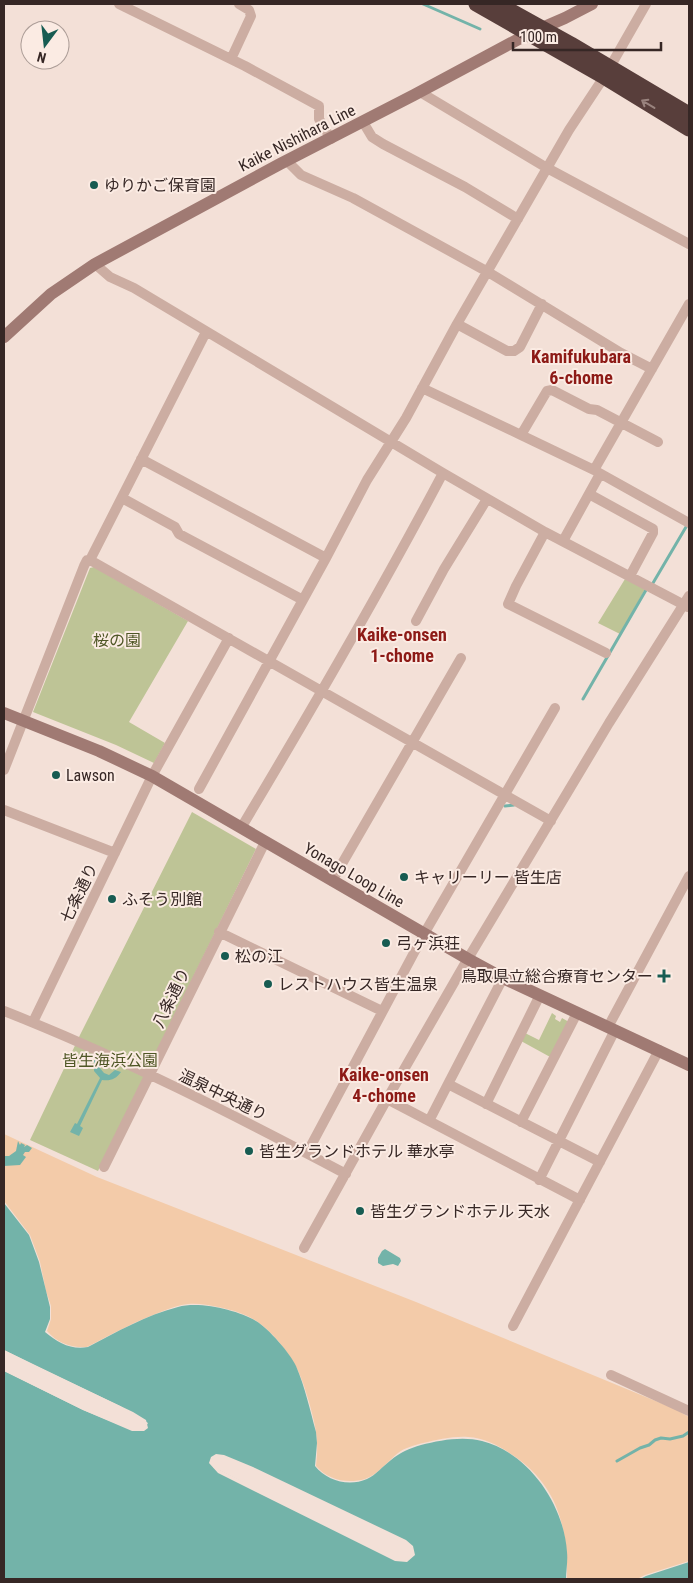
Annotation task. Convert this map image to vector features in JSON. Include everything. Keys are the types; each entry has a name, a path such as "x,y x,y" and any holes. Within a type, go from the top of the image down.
{"highway":[{"path":"476,4 528,34 689,114"},
{"path":"499,4 542,28 689,129"}],"main road":[{"name":"Kaike Nishihara Line","path":"4,337 51,294 96,264 528,34 592,4"},
{"name":"Yonago Loop Line","path":"4,713 99,751 152,776 468,960 689,1065"}],"street":[{"path":"119,4 231,59 319,106 319,119 331,139"},
{"path":"231,59 251,16 249,10 239,4"},
{"path":"198,789 367,480 406,418 569,130 607,72 646,4"},
{"path":"420,92 547,168 689,244"},
{"path":"363,122 372,137 383,144 465,187 518,219"},
{"path":"287,161 301,175 353,198 488,272 621,353 652,369"},
{"path":"96,264 110,277 134,288 487,499 630,576 688,603 609,723 387,1099 304,1248"},
{"path":"458,324 508,351 514,351 520,347 542,304"},
{"path":"563,541 588,494 621,421 689,304"},
{"path":"4,770 85,563 90,560 206,332"},
{"path":"422,388 597,472 689,524"},
{"path":"521,435 544,392 549,390 621,421 658,442"},
{"path":"141,459 326,558"},
{"path":"241,828 394,566 442,473"},
{"path":"588,494 653,529 653,533 630,576"},
{"path":"122,498 175,527 179,534 303,600"},
{"path":"416,621 444,569 487,499"},
{"path":"546,532 508,604 606,654"},
{"path":"90,560 270,660 551,821"},
{"name":"七条通り","path":"33,1022 152,776 229,638"},
{"path":"332,881 461,658"},
{"path":"307,1153 424,934 555,708"},
{"path":"4,810 115,853"},
{"name":"八条通り","path":"104,1167 264,842"},
{"path":"539,1180 612,1028 689,876"},
{"path":"219,932 382,1011"},
{"path":"429,1121 503,978"},
{"path":"486,1104 540,995"},
{"name":"温泉中央通り","path":"4,1011 33,1022 150,1076 346,1174"},
{"path":"521,1122 577,1013"},
{"path":"513,1326 658,1050"},
{"path":"448,1084 600,1162"},
{"path":"387,1099 580,1200"},
{"path":"611,1375 689,1411"}],"green space":[{"name":"桜の園","path":"94,567 188,621 129,722 165,743 154,763 116,745 33,712 90,568"},
{"path":"625,579 645,589 620,634 598,623"},
{"name":"皆生海浜公園","path":"192,812 256,849 98,1171 30,1140 80,1035"},
{"path":"552,1013 556,1016 555,1019 560,1022 562,1018 569,1022 552,1058 521,1041 525,1033 539,1040"}],"sand":[{"path":"4,1134 97,1177 416,1302 675,1409 689,1417 689,1561 637,1579 567,1579 567,1560 562,1526 550,1495 529,1468 514,1456 492,1443 480,1439 468,1437 451,1438 410,1447 400,1451 378,1471 365,1479 345,1481 326,1475 316,1466 317,1441 315,1427 298,1370 279,1342 266,1328 237,1312 203,1304 185,1304 143,1319 87,1347 70,1346 55,1339 47,1331 51,1319 51,1306 40,1262 30,1235 4,1201"}],"water":[{"path":"94,1060 100,1062 99,1067 104,1073 109,1075 115,1070 121,1072 113,1079 102,1080 80,1126 83,1128 79,1136 70,1132 75,1123 77,1124 100,1078 94,1071"},
{"path":"18,1141 20,1145 21,1143 25,1145 24,1147 27,1145 32,1148 29,1152 25,1152 23,1155 26,1157 20,1165 4,1166 4,1156 9,1156 16,1151"},
{"path":"4,1203 29,1235 39,1262 50,1307 50,1319 45,1332 55,1339 65,1345 82,1348 88,1347 143,1319 166,1310 187,1305 229,1310 248,1317 261,1324 273,1335 296,1366 305,1390 316,1432 315,1466 320,1471 332,1479 353,1482 367,1479 394,1457 428,1443 452,1439 467,1439 482,1441 499,1447 529,1469 551,1499 564,1534 567,1555 566,1579 4,1579 4,1371 83,1410 132,1430 144,1430 148,1423 120,1406 4,1350","holes":["224,1456 412,1547 414,1555 406,1561 396,1560 213,1467 212,1458"]},
{"path":"385,1249 400,1258 401,1261 398,1266 393,1264 383,1266 378,1263 378,1258"},
{"path":"689,1562 689,1579 640,1579 646,1576"}],"pier":[{"path":"4,1350 133,1412 146,1420 148,1428 144,1431 132,1431 83,1410 4,1371 5,1369 84,1408 132,1428 143,1428 145,1426 144,1422 132,1414 34,1369 4,1352"},
{"path":"216,1454 224,1455 253,1467 406,1540 413,1546 415,1555 407,1562 395,1561 218,1473 209,1463 211,1457","holes":["216,1458 224,1459 404,1544 410,1548 411,1554 406,1558 397,1557 220,1470 213,1462"]}],"waterway":[{"path":"423,4 480,29"},
{"path":"653,583 686,527"},
{"path":"583,699 646,590"},
{"path":"505,806 514,805"},
{"path":"617,1461 655,1440 683,1436 689,1432"}],"place":[{"name":"ゆりかご保育園","path":"94,185"},
{"name":"Lawson","path":"56,775"},
{"name":"キャリーリー 皆生店","path":"404,877"},
{"name":"ふそう別館","path":"112,899"},
{"name":"弓ヶ浜荘","path":"386,943"},
{"name":"松の江","path":"225,956"},
{"name":"鳥取県立総合療育センター","path":"664,976"},
{"name":"レストハウス皆生温泉","path":"268,984"},
{"name":"皆生グランドホテル 華水亭","path":"249,1151"},
{"name":"皆生グランドホテル 天水","path":"360,1211"}],"district":[{"name":"Kamifukubara 6-chome","path":"581,366"},
{"name":"Kaike-onsen 1-chome","path":"402,644"},
{"name":"Kaike-onsen 4-chome","path":"384,1084"}]}
